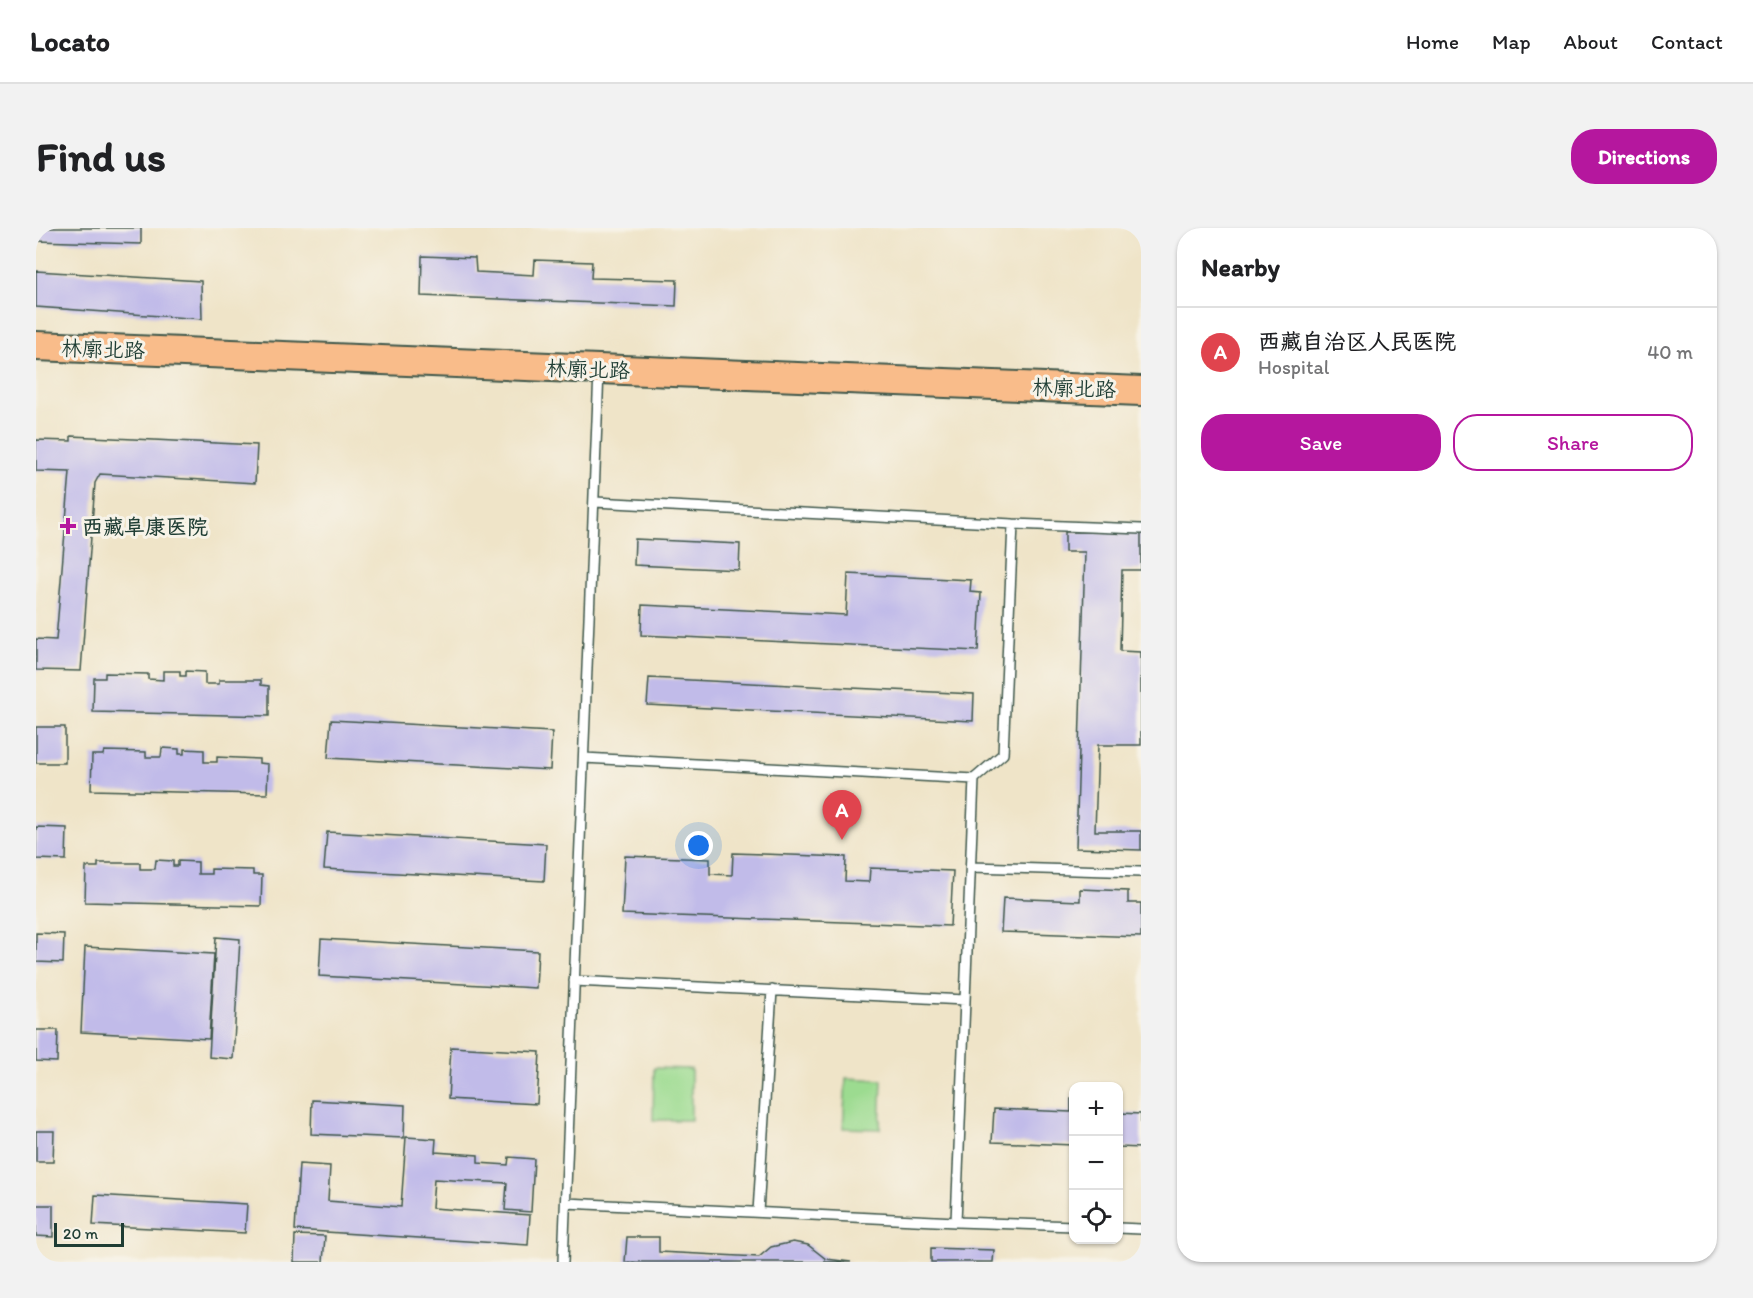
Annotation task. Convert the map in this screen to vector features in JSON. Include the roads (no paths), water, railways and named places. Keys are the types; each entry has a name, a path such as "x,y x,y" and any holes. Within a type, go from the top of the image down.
{"main road":[{"name":"林廓北路","path":"36,346 1141,391"}],"lane":[{"path":"563,1262 599,369"},
{"path":"595,502 1141,529"},
{"path":"584,758 974,779 1003,753 1013,524"},
{"path":"956,1222 974,779"},
{"path":"971,867 1141,872"},
{"path":"574,981 965,1000"},
{"path":"758,1212 772,990"},
{"path":"566,1203 1069,1226"},
{"path":"1123,1228 1141,1229"}],"place":[{"name":"西藏阜康医院","path":"68,526"},
{"name":"西藏自治区人民医院","path":"842,840"}]}
